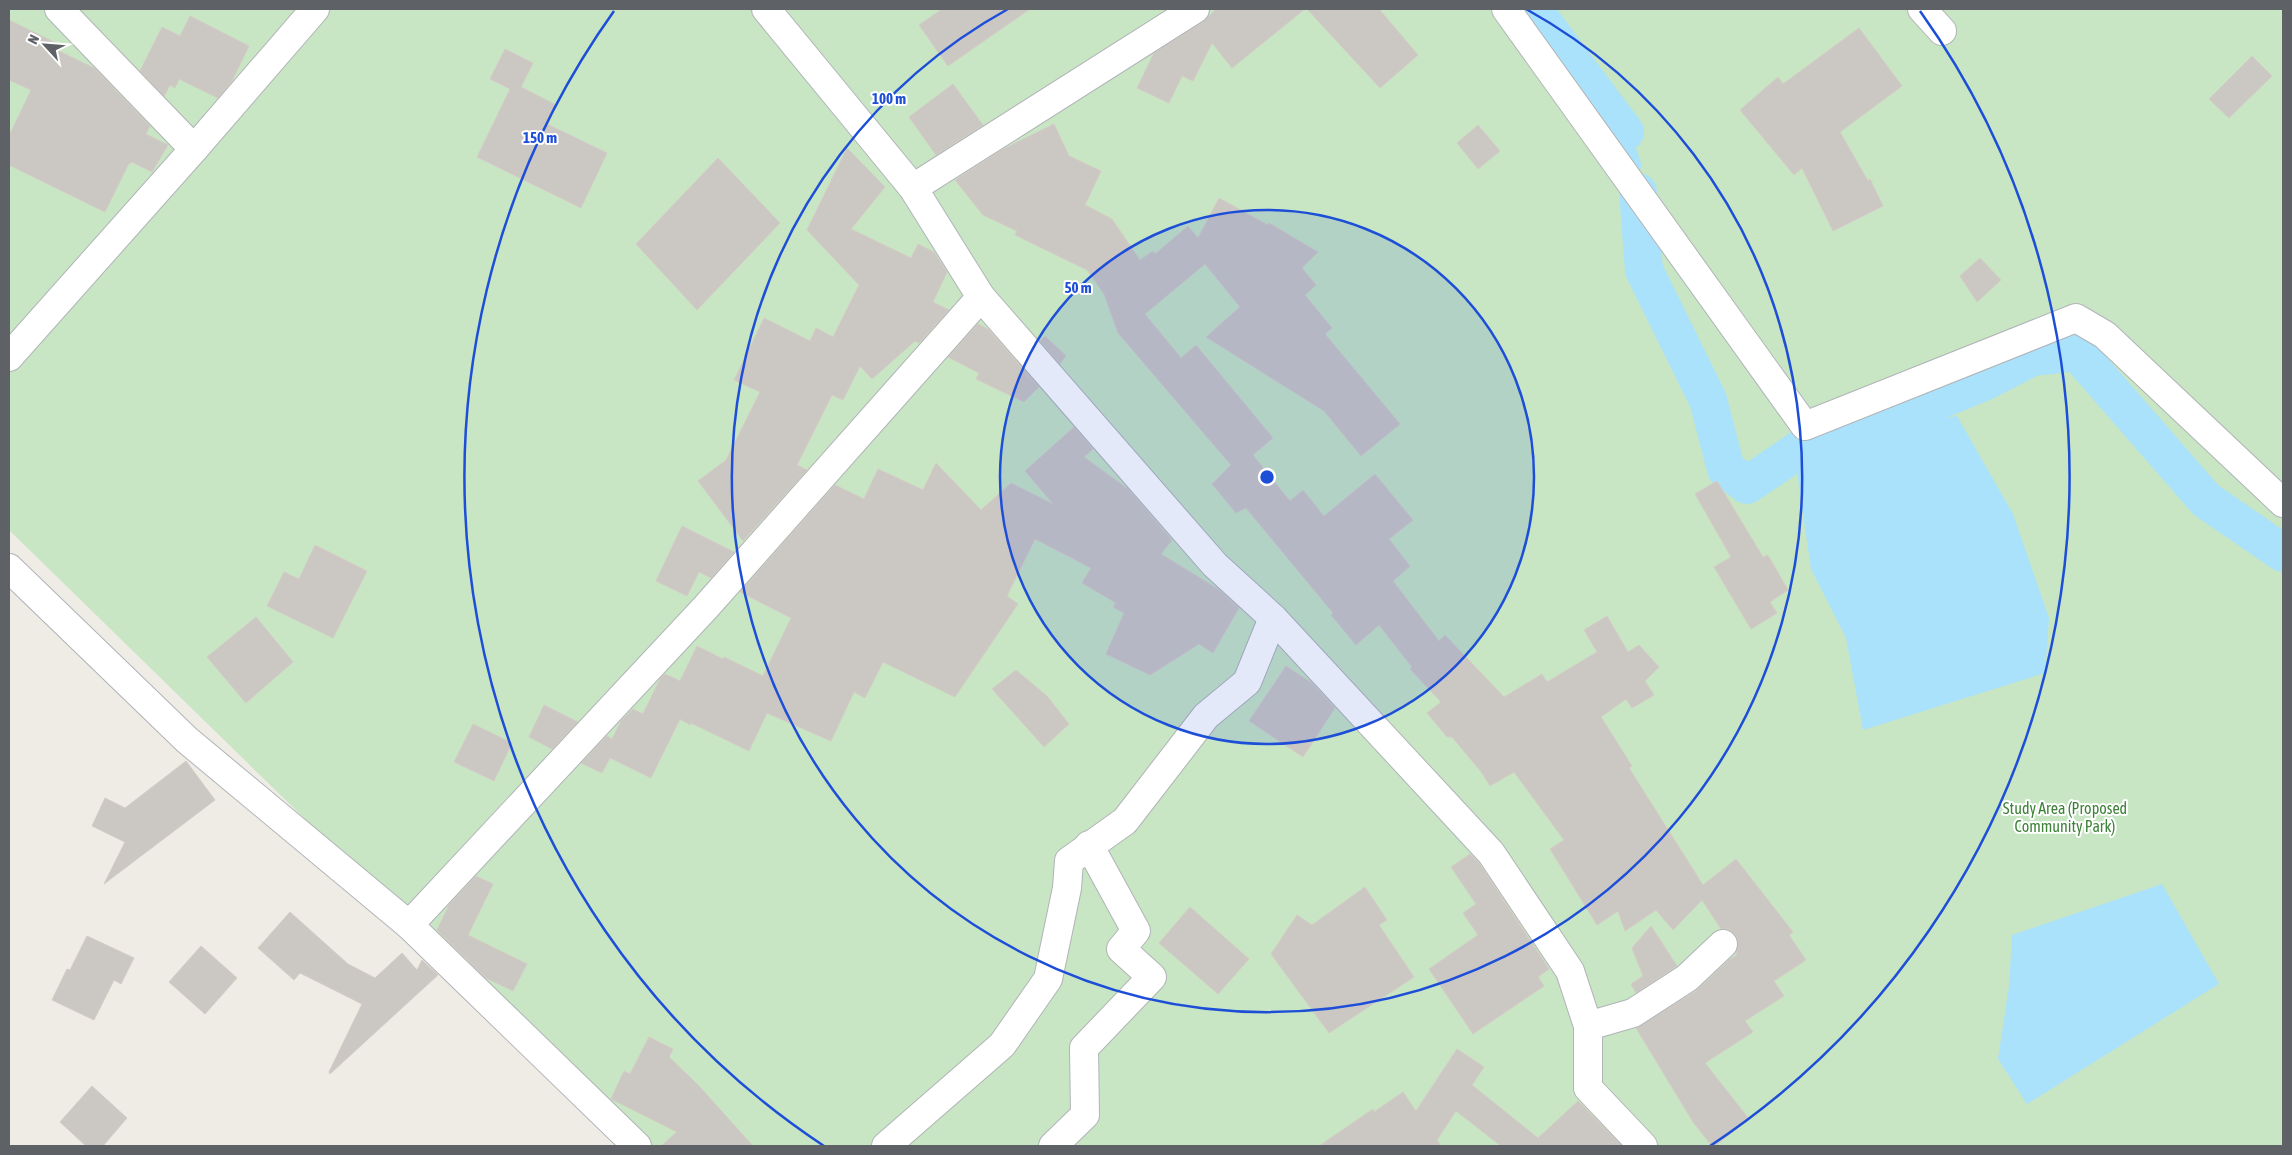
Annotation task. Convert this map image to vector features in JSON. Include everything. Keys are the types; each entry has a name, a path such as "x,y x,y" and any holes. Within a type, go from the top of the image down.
{"street":[{"path":"59,9 194,149"},
{"path":"9,357 316,9"},
{"path":"766,9 913,188 981,297 1214,564 1273,618 1491,853 1570,971 1588,1026 1588,1088 1643,1146"},
{"path":"913,188 1195,9"},
{"path":"1506,9 1805,426 2076,318 2105,335 2283,503"},
{"path":"1922,9 1942,32"},
{"path":"409,926 706,607 981,297"},
{"path":"9,568 187,740 409,926 636,1146"},
{"path":"886,1146 1002,1045 1048,978 1067,888 1069,861 1125,821 1206,716 1247,682 1273,618"},
{"path":"1053,1146 1085,1115 1084,1048 1152,977 1121,949 1136,931 1089,845"},
{"path":"1588,1026 1633,1014 1687,978 1723,944"}],"green space":[{"name":"Study Area (Proposed Community Park)","path":"9,9 2283,9 2283,1146 640,1146 9,530"}],"water":[{"path":"1957,416 2013,514 2049,618 2045,673 1863,730 1846,638 1811,569 1797,473 1851,436"},
{"path":"2162,884 2219,984 2027,1104 1998,1059 2009,986 2012,935"}],"building":[{"path":"942,9 1030,9 948,66 919,25"},
{"path":"1216,9 1305,9 1232,68 1212,43 1193,81 1182,76 1169,103 1137,88 1154,53 1203,22"},
{"path":"1307,9 1379,9 1418,55 1380,88"},
{"path":"190,16 249,46 232,81 218,98 179,79 175,88 170,85 164,96 140,71 162,27 180,36"},
{"path":"9,20 62,46 59,51 94,68 150,126 146,134 168,145 152,172 132,162 128,165 105,212 9,165 9,136 31,90 9,80"},
{"path":"1859,28 1902,86 1840,132 1868,181 1870,179 1883,206 1833,231 1802,168 1794,175 1740,110 1778,77 1783,84"},
{"path":"505,49 533,63 521,87 556,105 547,124 607,153 581,208 477,157 510,89 490,79"},
{"path":"2252,56 2272,76 2229,118 2209,99"},
{"path":"953,84 983,125 936,155 909,117"},
{"path":"1054,124 1069,156 1101,171 1085,205 1112,219 1140,260 1153,251 1155,254 1188,226 1198,238 1219,198 1268,225 1269,223 1318,252 1302,268 1316,285 1305,295 1332,328 1325,334 1400,424 1361,456 1324,411 1206,337 1240,307 1205,264 1145,314 1181,358 1196,345 1273,438 1253,455 1290,501 1303,490 1324,516 1375,474 1413,520 1389,539 1410,566 1393,581 1439,641 1445,635 1504,697 1542,674 1547,682 1597,652 1584,630 1607,616 1628,652 1639,645 1659,667 1645,681 1654,695 1632,708 1626,699 1601,717 1632,766 1629,768 1703,885 1736,859 1793,932 1789,935 1806,960 1774,981 1784,996 1745,1021 1753,1032 1705,1063 1749,1119 1715,1146 1712,1146 1693,1122 1636,1028 1696,991 1729,960 1737,955 1738,941 1735,934 1728,929 1721,929 1702,900 1673,930 1656,910 1625,931 1618,911 1597,925 1550,849 1564,840 1514,772 1490,786 1482,773 1452,737 1447,737 1427,713 1441,702 1410,669 1412,667 1379,625 1356,645 1331,615 1333,613 1246,508 1236,513 1212,484 1231,465 1118,333 1104,294 1087,270 1015,235 1017,231 983,215 955,180 1001,150"},
{"path":"1478,125 1500,151 1478,169 1457,143"},
{"path":"847,148 885,187 851,229 911,258 918,244 934,252 947,272 933,302 949,310 919,343 915,341 872,379 860,366 843,400 832,395 797,465 807,470 743,541 698,481 726,460 760,392 734,380 764,318 810,341 816,328 833,337 859,285 807,230"},
{"path":"718,158 780,223 697,310 636,244"},
{"path":"1980,258 2001,280 1977,302 1960,276"},
{"path":"978,324 988,329 1039,387 1024,402 976,379 979,373 948,357"},
{"path":"1045,336 1066,356 1060,364 1040,341"},
{"path":"1074,427 1093,449 1084,457 1128,489 1172,540 1161,554 1218,589 1239,608 1213,653 1199,644 1150,675 1106,654 1124,613 1113,607 1116,603 1082,583 1091,568 1035,539 1007,596 1018,604 955,697 883,662 865,698 854,692 831,741 767,713 749,751 680,719 651,778 610,758 602,773 581,763 607,736 612,739 621,721 633,709 643,714 660,679 665,674 680,681 697,646 763,676 791,618 740,592 835,485 864,499 878,469 923,490 936,463 981,510 1011,483 1053,504 1025,471"},
{"path":"1717,481 1763,557 1768,555 1788,590 1770,602 1777,613 1751,629 1714,567 1731,557 1695,494"},
{"path":"682,526 734,552 711,578 699,572 687,596 656,581"},
{"path":"315,545 367,571 333,638 267,606 284,572 299,579"},
{"path":"256,617 293,662 246,703 207,657"},
{"path":"1286,666 1312,683 1335,708 1303,757 1249,721"},
{"path":"1016,670 1047,696 1069,724 1044,747 992,689"},
{"path":"544,705 578,722 552,749 529,737"},
{"path":"473,724 512,743 494,781 454,762"},
{"path":"186,761 215,800 104,884 125,842 92,826 105,798 125,808"},
{"path":"1470,854 1479,863 1549,969 1538,977 1544,986 1473,1034 1429,969 1478,935 1463,913 1476,904 1451,867"},
{"path":"476,876 493,884 468,935 527,964 513,991 486,978 437,930 449,905"},
{"path":"1365,887 1387,920 1379,925 1414,977 1329,1033 1271,954 1297,915 1312,925"},
{"path":"1190,907 1249,959 1218,994 1159,943"},
{"path":"290,912 348,964 375,978 402,953 417,970 422,960 438,975 330,1074 329,1072 362,1004 300,973 294,980 258,948"},
{"path":"1651,926 1677,966 1636,993 1631,984 1643,976 1632,948"},
{"path":"87,936 134,958 121,984 114,980 94,1020 52,1000 67,969 70,970"},
{"path":"201,946 237,978 205,1014 169,982"},
{"path":"649,1037 673,1049 669,1057 698,1085 753,1146 661,1146 677,1132 611,1099 624,1071 630,1074"},
{"path":"1457,1049 1484,1067 1472,1085 1538,1138 1578,1101 1622,1146 1501,1146 1456,1111 1437,1140 1441,1146 1319,1146 1373,1109 1374,1112 1403,1092 1416,1111"},
{"path":"92,1086 127,1118 103,1146 86,1146 60,1122"}],"waterway":[{"path":"1533,9 1625,132"},
{"path":"1625,132 1636,166"},
{"path":"1638,192 1644,270 1708,400 1726,469 1747,485 1806,445 1887,422 1986,381 2032,357 2077,352 2206,500 2283,553"}]}
